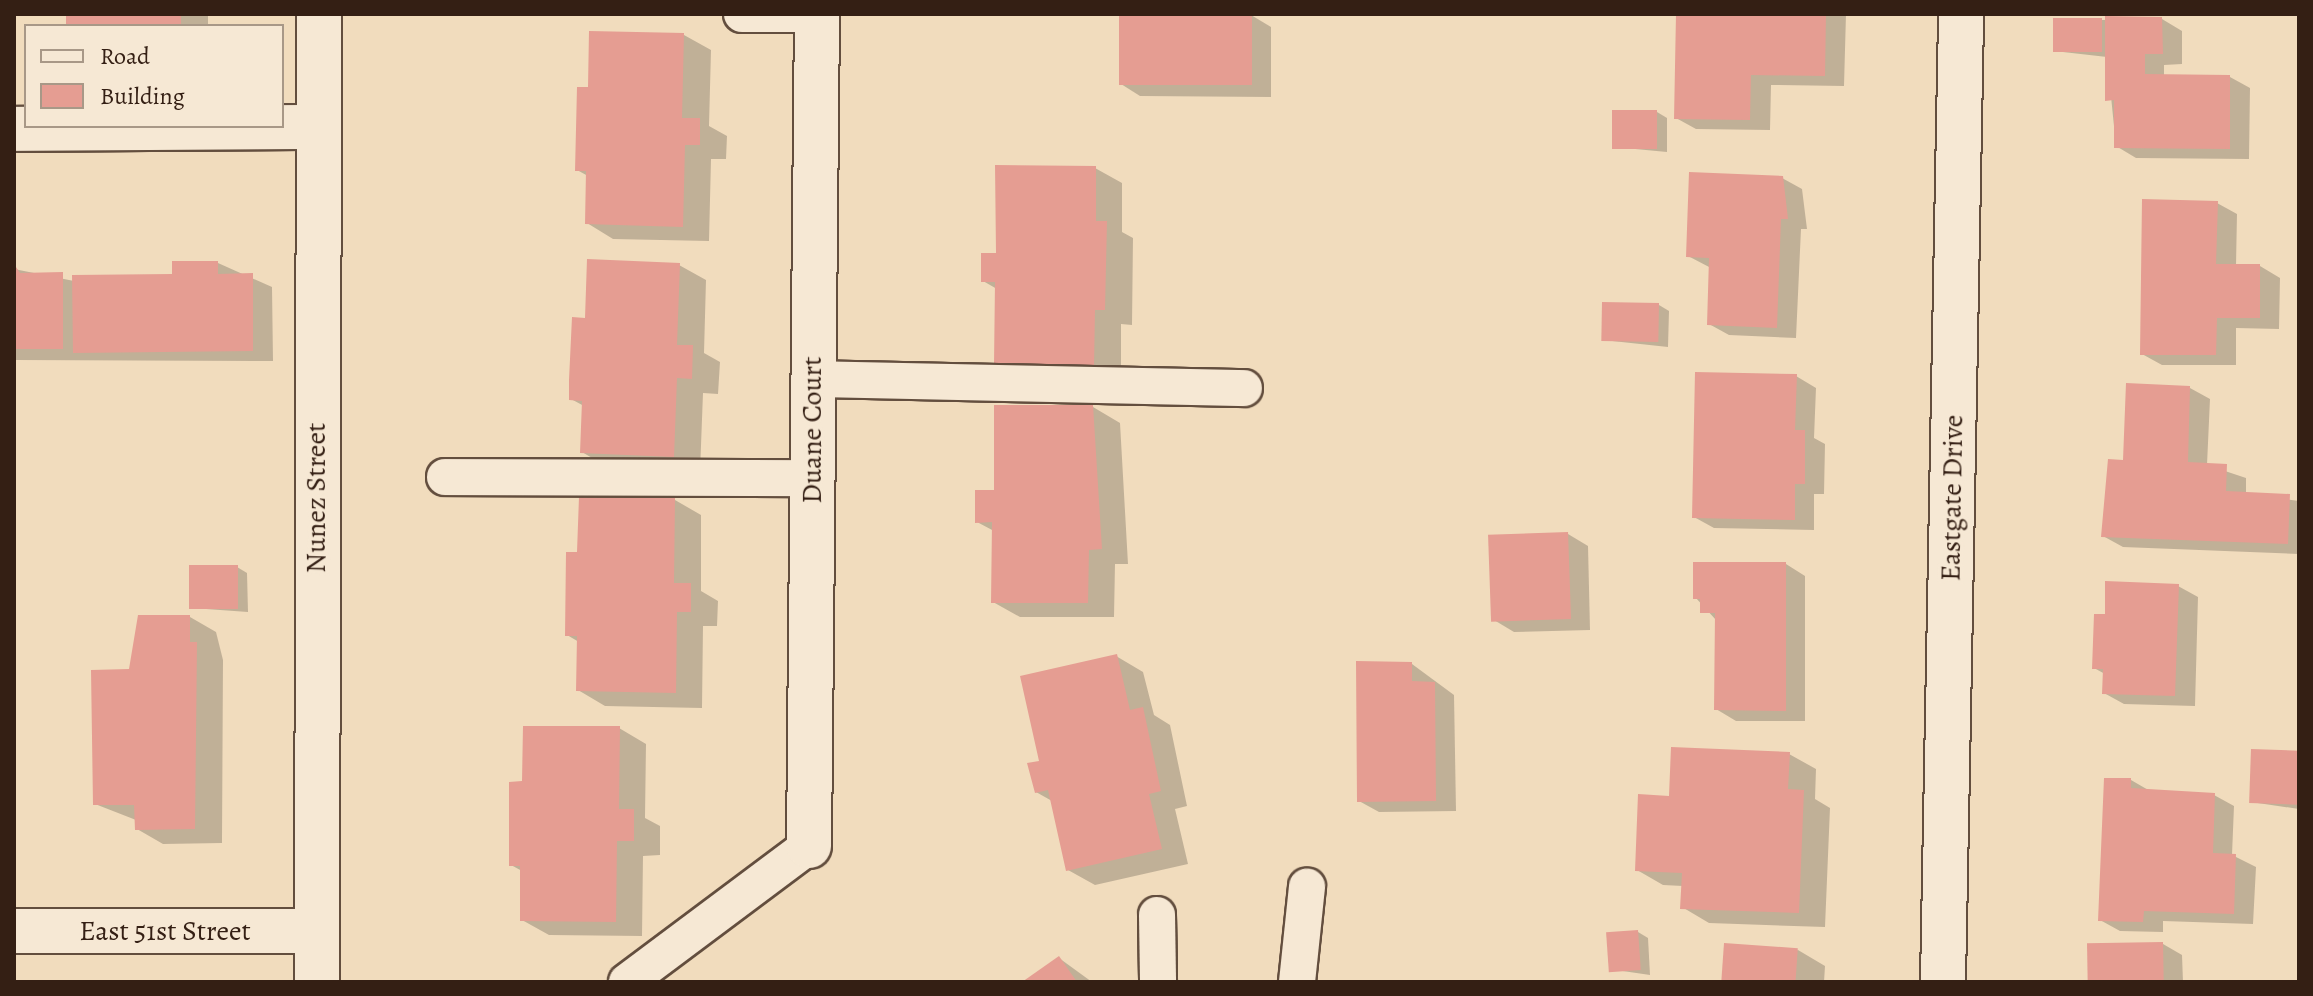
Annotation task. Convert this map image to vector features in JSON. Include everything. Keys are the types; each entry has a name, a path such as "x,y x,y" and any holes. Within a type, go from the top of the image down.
{"street":[{"name":"Nunez Street","path":"317,982 319,14"},
{"name":"Duane Court","path":"809,846 817,14"},
{"name":"Eastgate Drive","path":"1943,982 1961,14"},
{"path":"284,127 317,127"},
{"path":"14,129 166,128"},
{"name":"East 51st Street","path":"14,931 316,931"}],"lane":[{"path":"742,14 817,14"},
{"path":"813,379 1244,388"},
{"path":"445,477 812,478"},
{"path":"627,982 809,846"},
{"path":"1297,982 1307,887"},
{"path":"1157,915 1158,982"}],"building":[{"path":"66,14 181,14 181,24 66,24"},
{"path":"1119,14 1252,14 1252,85 1119,85"},
{"path":"1676,14 1826,14 1825,76 1751,75 1750,120 1674,119"},
{"path":"2105,16 2162,17 2163,54 2145,54 2145,74 2230,75 2230,149 2114,148 2114,100 2105,101"},
{"path":"2053,18 2102,18 2102,52 2053,52"},
{"path":"589,31 684,33 682,118 700,118 700,145 685,145 683,227 585,224 586,171 575,171 577,87 588,87"},
{"path":"1612,110 1657,110 1657,149 1612,149"},
{"path":"995,165 1096,166 1096,221 1107,221 1105,310 1095,310 1094,367 994,364 995,282 981,282 981,253 996,253"},
{"path":"1689,172 1783,176 1788,219 1781,219 1777,328 1707,325 1709,258 1686,257"},
{"path":"2142,199 2218,201 2216,264 2260,264 2260,318 2217,318 2216,355 2140,355"},
{"path":"587,259 680,263 677,345 693,345 692,379 677,378 674,457 580,453 582,401 569,400 569,380 572,317 585,318"},
{"path":"172,261 218,261 218,274 253,273 253,351 73,353 72,275 172,274"},
{"path":"14,264 20,273 63,272 63,349 14,349"},
{"path":"1602,302 1659,303 1658,342 1601,341"},
{"path":"1695,372 1797,374 1795,430 1805,430 1805,484 1795,484 1795,520 1692,518"},
{"path":"2126,383 2190,386 2188,462 2227,464 2226,491 2290,494 2288,544 2101,537 2108,459 2123,460"},
{"path":"994,405 1093,405 1102,549 1089,550 1088,603 991,603 992,522 975,523 975,490 994,490"},
{"path":"579,497 675,498 674,583 691,583 691,612 677,612 676,693 576,691 577,636 565,636 566,552 577,552"},
{"path":"1568,532 1571,619 1491,622 1488,535"},
{"path":"1693,562 1786,562 1786,711 1714,710 1715,613 1700,613 1700,599 1693,599"},
{"path":"189,565 238,565 238,609 189,609"},
{"path":"2105,581 2179,584 2175,696 2102,694 2103,669 2092,669 2094,614 2105,614"},
{"path":"138,615 190,615 190,642 197,642 195,829 135,830 134,805 93,805 91,670 129,669"},
{"path":"1117,654 1130,710 1143,707 1161,791 1149,794 1162,849 1066,871 1048,790 1035,793 1027,763 1039,761 1020,676"},
{"path":"1356,661 1412,662 1412,681 1435,682 1436,801 1357,802"},
{"path":"523,726 620,726 619,809 634,809 634,841 617,841 616,922 520,921 520,866 509,866 509,782 522,781"},
{"path":"1671,747 1790,752 1788,789 1804,790 1799,913 1680,909 1682,873 1635,871 1638,794 1669,796"},
{"path":"2251,749 2299,751 2297,805 2249,803"},
{"path":"2104,778 2131,778 2131,788 2215,793 2213,853 2236,854 2234,914 2144,911 2143,922 2098,921"},
{"path":"1638,930 1641,970 1609,972 1606,932"},
{"path":"2163,942 2164,982 2088,982 2087,943"},
{"path":"1724,943 1798,948 1795,982 1721,982"},
{"path":"1059,956 1077,982 1022,982"}]}
